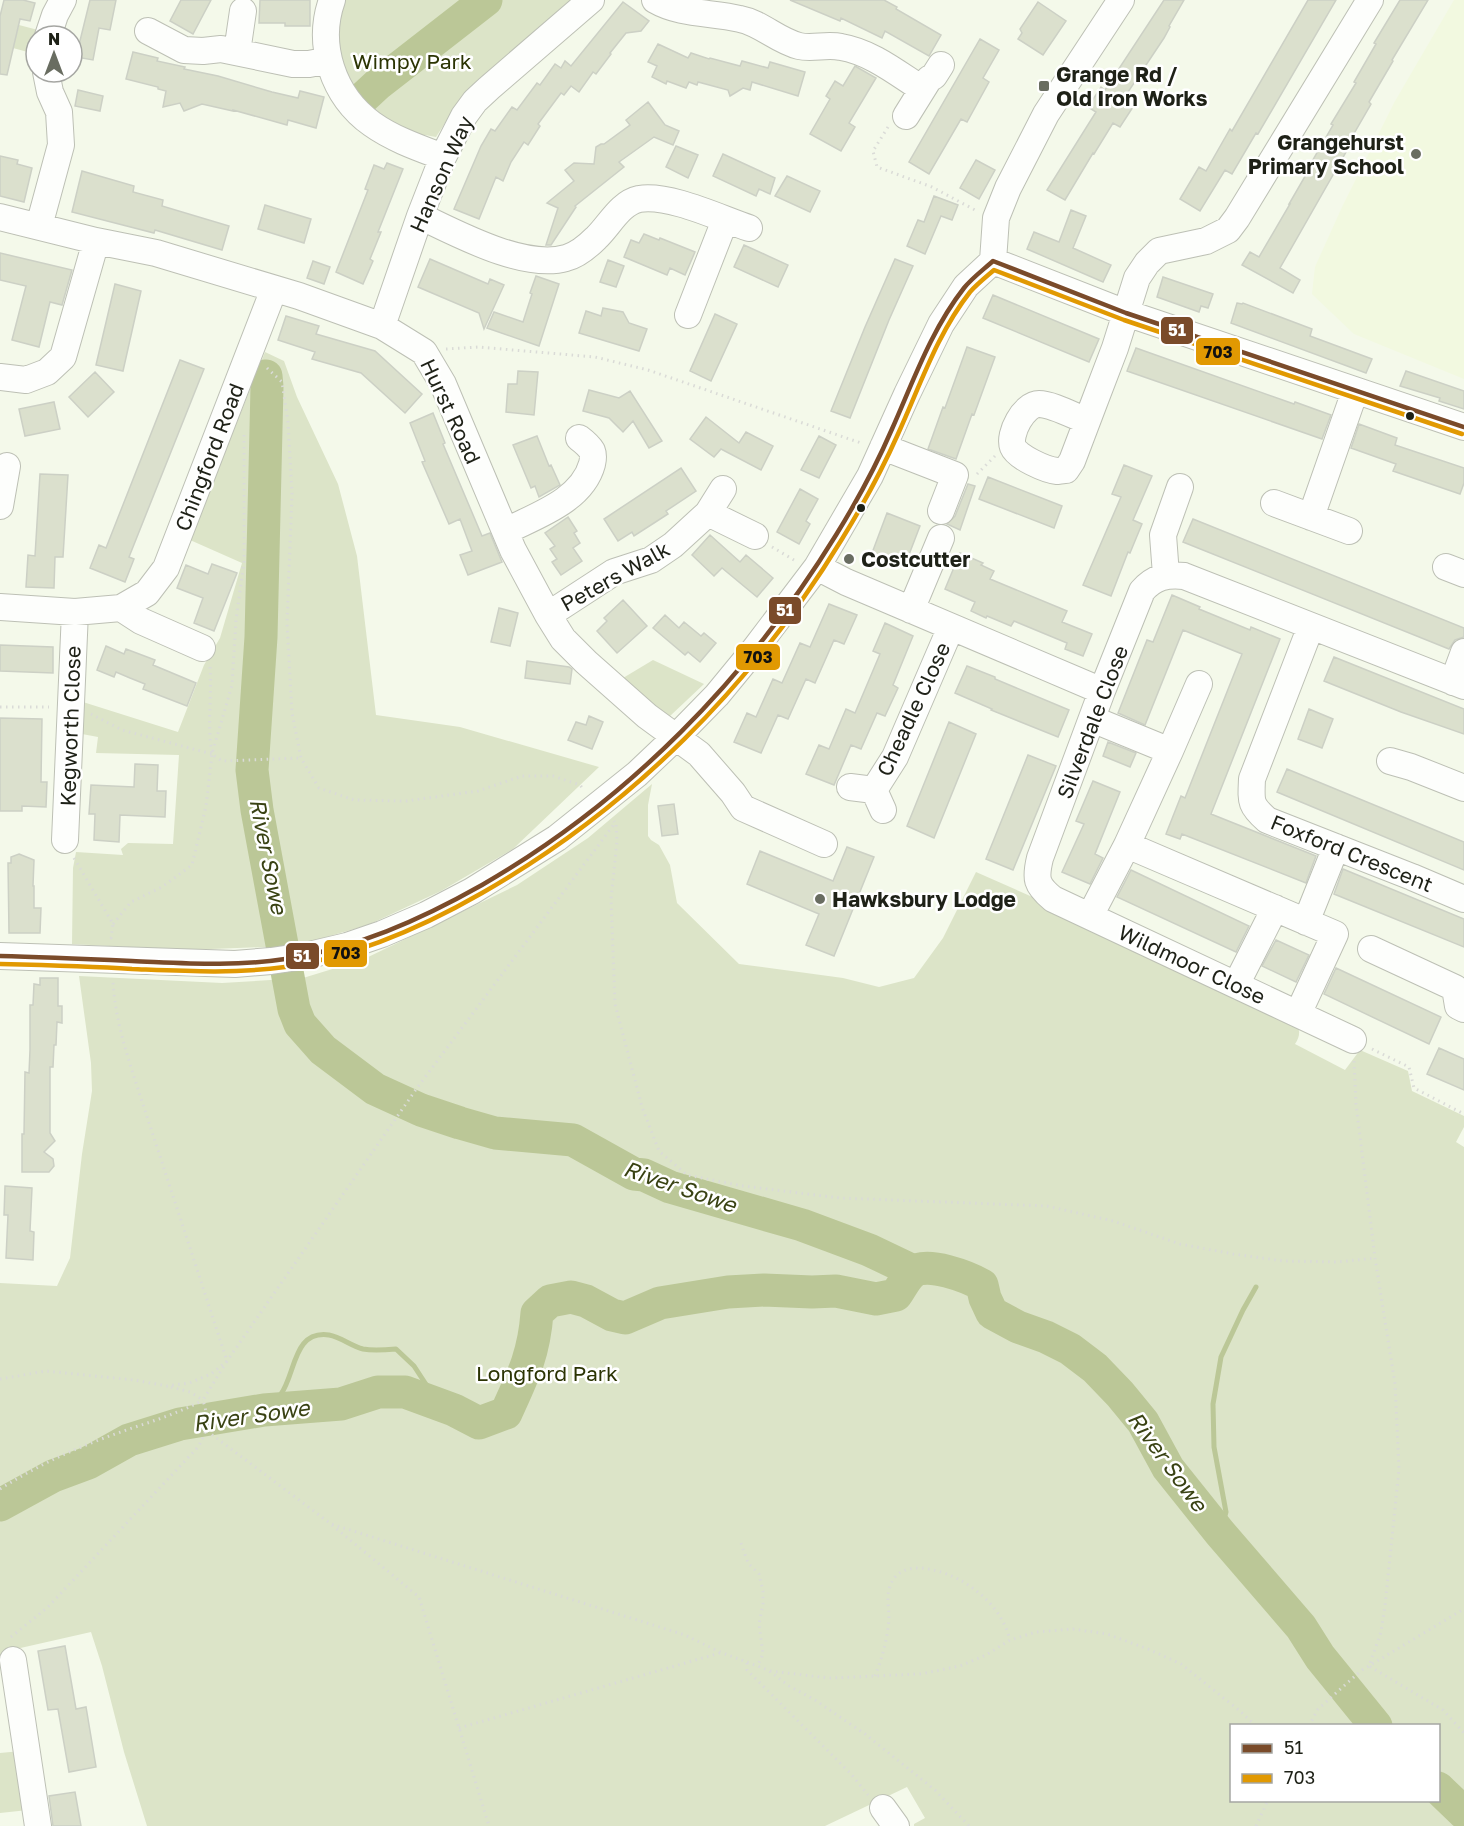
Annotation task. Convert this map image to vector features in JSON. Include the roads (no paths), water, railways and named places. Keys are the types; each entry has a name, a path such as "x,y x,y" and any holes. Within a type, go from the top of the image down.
{"street":[{"path":"52,24 63,0"},
{"path":"332,0 328,9 326,46 329,60 336,82 356,111 397,139 443,157"},
{"name":"Hanson Way","path":"382,326 443,157 464,116 475,100 591,0"},
{"path":"655,0 665,6 687,12 744,20 801,46 849,48 868,56 922,89"},
{"path":"0,956 202,964 271,961 347,946 426,915 516,865 557,838 607,814 637,774 717,695 815,569 870,476 875,446 941,324 966,286 993,261 996,219 1008,188 1046,114 1121,0"},
{"path":"1087,421 1036,404 1026,409 1017,423 1012,441 1013,448 1024,460 1057,471 1066,470 1072,461 1087,421 1137,278 1147,262 1159,251 1206,240 1228,230 1370,0"},
{"path":"237,52 243,12"},
{"path":"148,31 184,50 220,49 293,64 329,60"},
{"path":"906,116 922,89 941,64"},
{"path":"39,226 62,145 59,112 48,84"},
{"path":"420,216 467,238 510,254 540,261 567,258 587,247 604,231 616,213 638,199 663,199 749,228"},
{"name":"Hurst Road","path":"0,217 156,253 274,289 382,326 424,352 443,384 513,550 563,639 647,716 699,754 743,808 824,844"},
{"path":"688,315 724,220"},
{"path":"0,377 26,380 47,372 63,357 96,241"},
{"path":"993,261 1126,313 1464,426"},
{"name":"Chingford Road","path":"0,607 75,612 121,608 147,593 166,568 274,289"},
{"path":"1311,517 1355,391"},
{"path":"506,531 561,502 579,487 590,469 594,456 591,449 579,438"},
{"path":"875,446 955,476 941,511"},
{"path":"0,506 12,467"},
{"path":"1180,487 1163,535 1166,575 1184,576 1458,684 1464,652"},
{"name":"Peters Walk","path":"548,615 614,572 651,560 673,545 708,513 723,489"},
{"path":"1274,503 1349,531"},
{"path":"708,513 755,536"},
{"path":"911,610 941,538"},
{"name":"Cheadle Close","path":"815,569 1102,691"},
{"name":"Silverdale Close","path":"1037,881 1040,858 1142,591 1148,584 1166,575"},
{"path":"121,608 141,621 202,648"},
{"name":"Kegworth Close","path":"65,840 75,612"},
{"name":"Foxford Crescent","path":"1311,626 1252,779 1251,794 1254,809 1267,820 1464,899"},
{"name":"Cheadle Close","path":"869,796 895,757 951,627"},
{"path":"1090,916 1127,845 1198,684"},
{"path":"1092,719 1170,751"},
{"path":"1390,761 1411,766 1464,788"},
{"path":"1127,845 1335,934 1298,1014"},
{"path":"1306,922 1336,847"},
{"name":"Wildmoor Close","path":"1037,881 1043,891 1053,899 1353,1040"},
{"path":"1236,985 1275,908"},
{"path":"1371,949 1461,991"},
{"path":"12,1649 37,1750 38,1826"}],"waterway":[{"name":"River Sowe","path":"364,97 486,0"},
{"name":"River Sowe","path":"266,376 261,637 252,770 257,810 294,1009 300,1024 323,1050 375,1089 421,1110 495,1133 573,1140 634,1174 644,1175 670,1187 802,1225 869,1250 913,1271"},
{"name":"River Sowe","path":"0,1505 53,1476 88,1463 129,1440 180,1424 264,1410 341,1404 378,1392 405,1392 454,1410 479,1423 506,1413 530,1353 537,1313 550,1301 571,1297 586,1301 612,1315 625,1318 660,1303 728,1292 836,1291 876,1299 896,1295 913,1272 919,1269 937,1269 958,1274 982,1285 992,1313 1018,1327 1070,1349 1095,1368 1120,1394 1143,1422 1168,1468 1220,1533 1301,1627 1320,1657 1374,1724"},
{"path":"1220,1533 1226,1512 1214,1447 1213,1404 1221,1357 1256,1287"},
{"path":"264,1410 281,1394 302,1346 308,1339 317,1335 333,1336 363,1349 396,1349 414,1366 444,1406"},
{"name":"River Sowe","path":"1440,1790 1464,1813"}],"place":[{"name":"Grange Rd / Old Iron Works","path":"1044,86"},
{"name":"Grangehurst Primary School","path":"1416,154"},
{"name":"Costcutter","path":"849,559"},
{"name":"Hawksbury Lodge","path":"820,899"}],"park label":[{"name":"Wimpy Park","path":"412,61"},
{"name":"Longford Park","path":"547,1373"}]}
